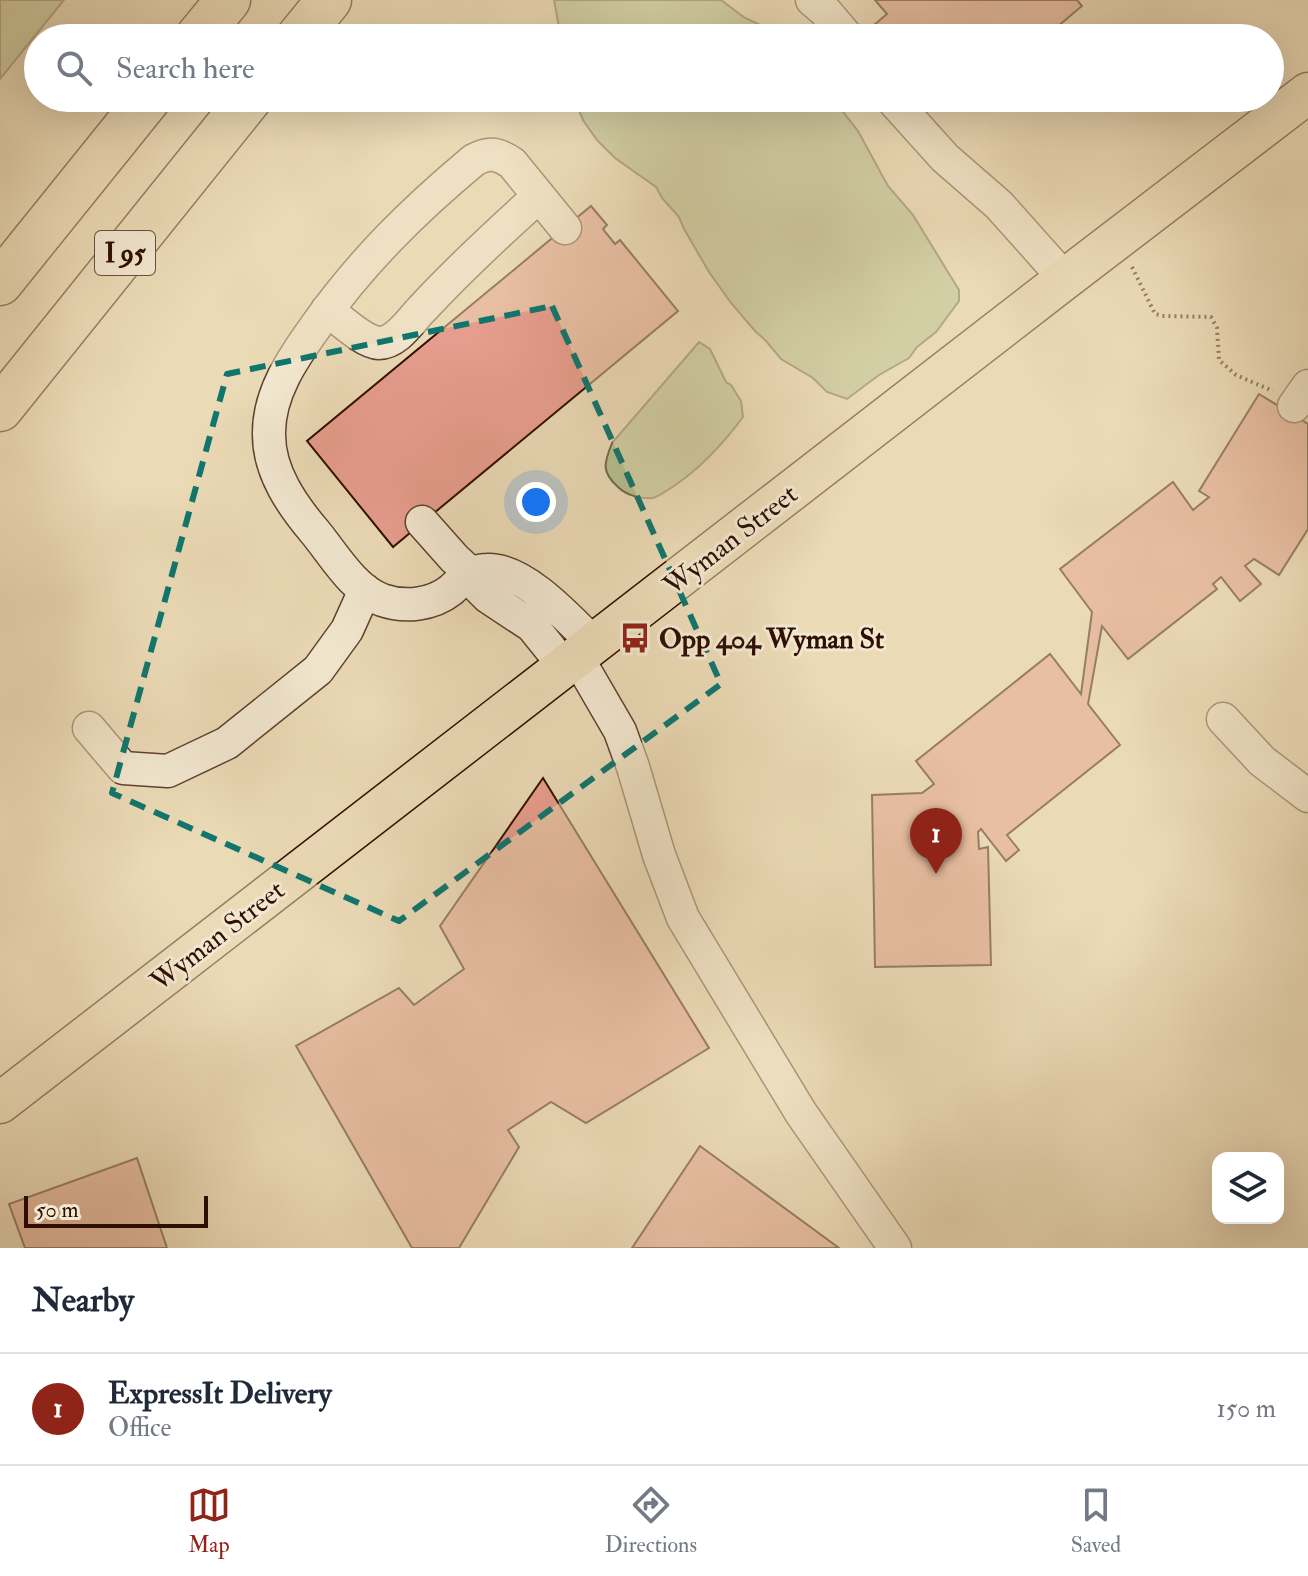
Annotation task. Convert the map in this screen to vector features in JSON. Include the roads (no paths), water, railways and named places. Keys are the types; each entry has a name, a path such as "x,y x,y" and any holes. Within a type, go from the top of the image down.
{"highway":[{"path":"208,24 228,0"},
{"path":"309,24 329,0"},
{"name":"I 95","path":"0,283 138,112"},
{"name":"I 95","path":"0,409 239,112"}],"main road":[{"name":"Wyman Street","path":"1284,111 1308,93"},
{"name":"Wyman Street","path":"0,1103 1283,112"}],"lane":[{"path":"812,0 836,24"},
{"path":"904,112 945,158 999,205 1065,279"},
{"path":"470,573 442,596 418,604 385,601 365,590 286,493 268,437 271,412 278,389 302,345 361,266 474,160 484,154 497,155 512,163 565,228"},
{"path":"327,310 368,340 388,341 400,333 457,273 539,196"},
{"path":"422,522 488,597 578,656 620,731 659,855 683,918 801,1113 895,1248"},
{"path":"89,728 123,768 168,771 227,743 318,670 347,630 365,590"},
{"path":"1223,719 1262,761 1308,796"}],"place":[{"name":"Opp 404 Wyman St","path":"635,638"},
{"name":"ExpressIt Delivery","path":"936,874"}]}
